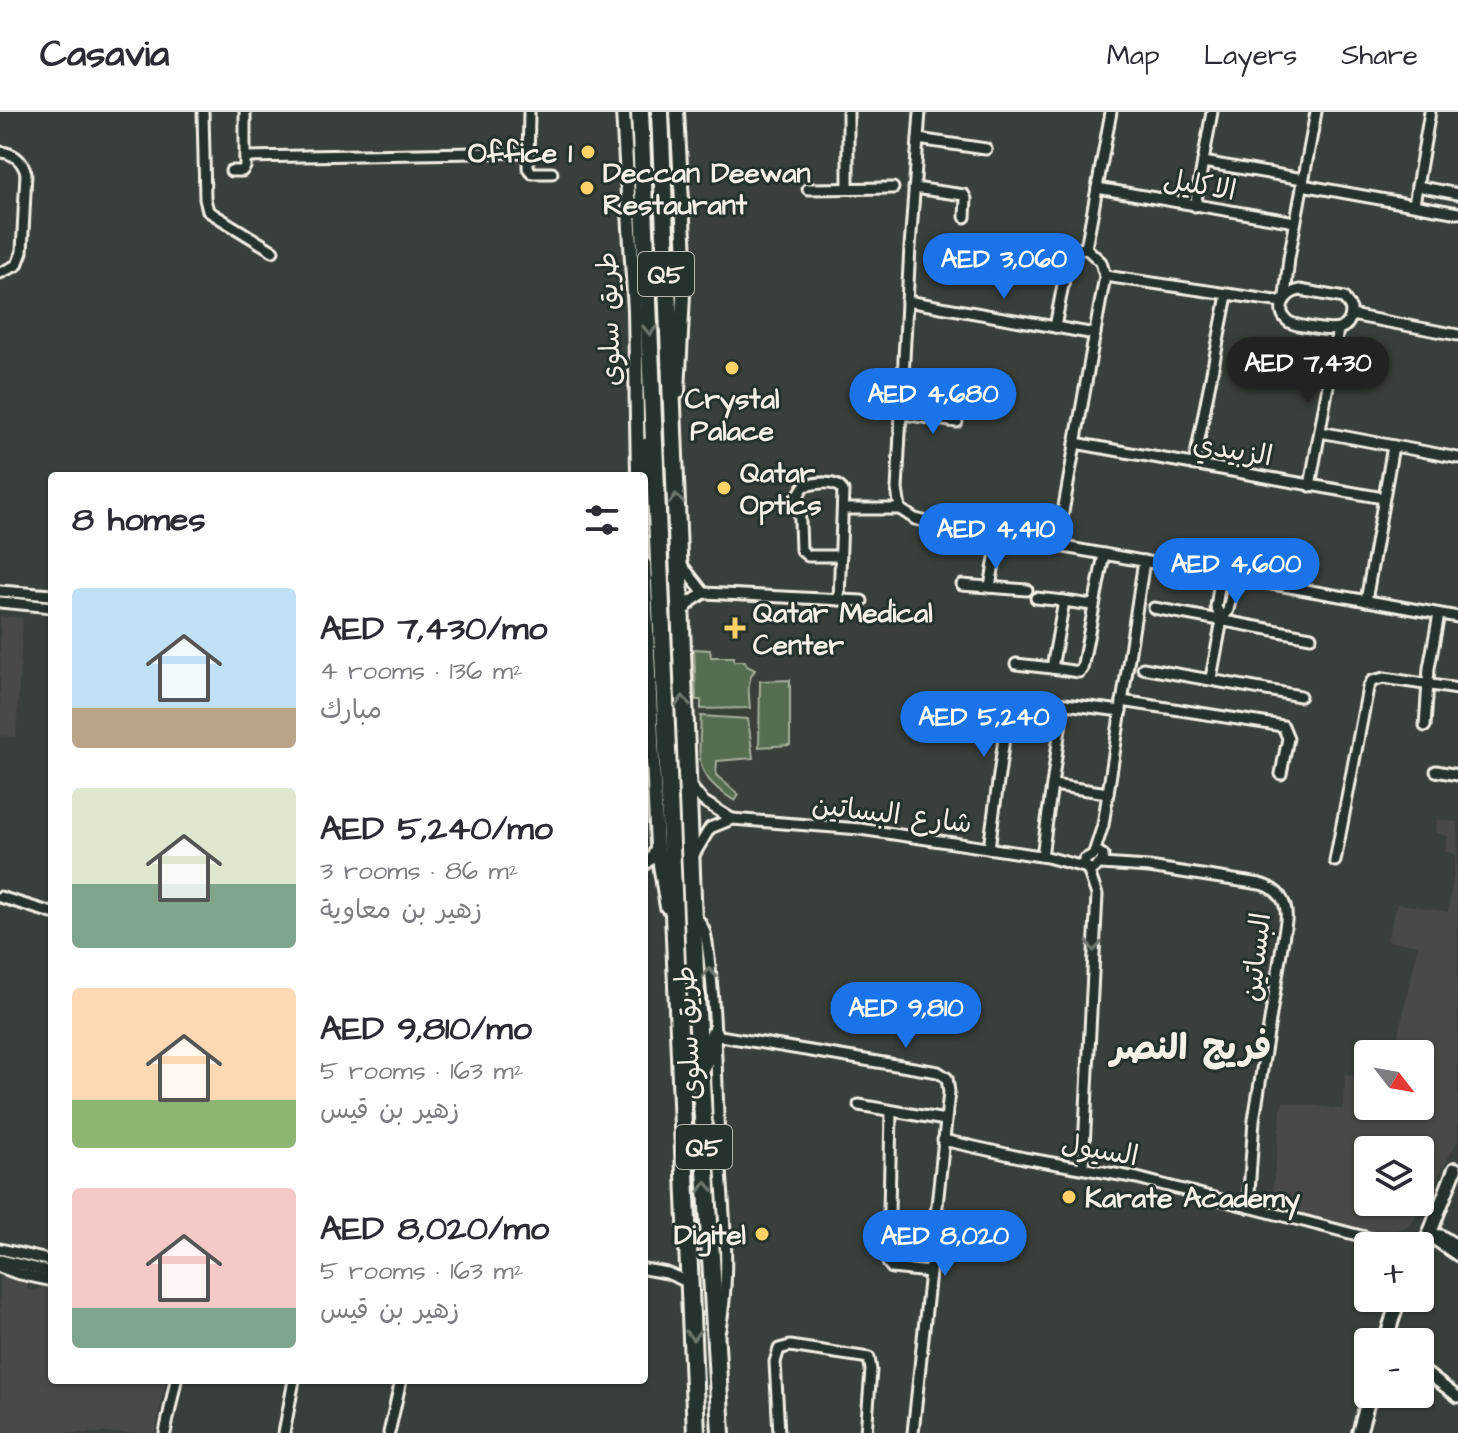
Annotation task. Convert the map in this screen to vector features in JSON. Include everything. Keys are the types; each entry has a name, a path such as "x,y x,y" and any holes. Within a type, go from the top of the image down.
{"highway":[{"name":"طريق سلوى","path":"640,112 696,1433"},
{"name":"طريق سلوى","path":"660,112 680,562 686,779 721,1433"},
{"path":"642,472 653,417"},
{"path":"700,1073 714,1035"}],"main road":[{"name":"طريق سلوى","path":"623,112 641,472"},
{"name":"طريق سلوى","path":"672,435 680,364 685,256 677,112"},
{"name":"طريق سلوى","path":"648,690 657,846 674,949"},
{"path":"1427,1232 1456,1166"},
{"path":"1359,1433 1366,1408"}],"street":[{"path":"203,112 208,211 273,251"},
{"path":"231,171 245,169 245,112"},
{"path":"529,112 529,171 552,173"},
{"path":"848,112 848,188"},
{"path":"900,509 897,489 920,112"},
{"path":"1086,248 1111,112"},
{"path":"1195,206 1212,112"},
{"path":"1284,300 1293,291 1300,290 1338,295 1348,303 1351,315 1344,327 1338,330 1290,322 1284,317 1284,300 1295,222 1316,112"},
{"path":"1414,204 1430,112"},
{"path":"918,139 986,149"},
{"path":"0,152 16,156 26,173 20,259 11,269 0,273"},
{"path":"245,157 528,152"},
{"path":"1203,162 1458,213"},
{"path":"1417,186 1458,194"},
{"path":"808,189 893,188"},
{"path":"914,188 964,195 965,217"},
{"name":"الاكليل","path":"1097,188 1295,222"},
{"path":"1057,546 1105,276 1101,262 1086,248"},
{"path":"1055,327 1068,258 1072,253 1086,248"},
{"path":"1105,276 1227,295 1284,300"},
{"path":"1194,465 1227,295"},
{"path":"907,301 1095,334"},
{"path":"1351,315 1458,335"},
{"path":"1310,486 1338,330"},
{"path":"903,414 957,422"},
{"path":"1320,432 1458,458"},
{"name":"الزبيدي","path":"1075,443 1383,498"},
{"path":"1366,601 1393,446"},
{"path":"839,600 841,556 843,509 843,491 839,485 807,484 799,491 801,550 808,556 841,556"},
{"path":"843,509 900,509 915,519 1458,616"},
{"path":"990,587 999,535"},
{"path":"1016,664 1079,672 1082,669 1101,554"},
{"path":"1083,1167 1097,895 1086,868 1098,856 1144,561"},
{"path":"680,562 704,593"},
{"path":"1221,575 1216,607 1222,620"},
{"path":"1211,678 1222,620 1228,610 1235,578"},
{"path":"962,585 1027,590"},
{"path":"0,591 48,595"},
{"path":"680,616 692,601 704,593 862,601"},
{"path":"1036,598 1092,605"},
{"path":"1052,668 1064,601"},
{"path":"0,602 48,607"},
{"path":"1154,608 1311,637"},
{"path":"1425,726 1429,668 1443,614"},
{"path":"1143,668 1300,696"},
{"path":"1335,861 1368,688 1378,678 1458,689"},
{"path":"989,848 1006,709 1009,702 1017,698 1121,706 1279,725 1288,734 1281,774"},
{"path":"1044,856 1062,714"},
{"path":"1436,771 1458,775"},
{"path":"686,779 703,801 732,819"},
{"path":"1053,785 1108,793"},
{"path":"691,861 710,828 732,819"},
{"name":"شارع البساتين","path":"732,819 860,829 1044,856 1098,856"},
{"path":"648,862 657,846"},
{"name":"شارع البساتين","path":"1044,856 1086,868"},
{"name":"البساتين","path":"1098,856 1268,886 1285,904 1286,921 1253,1129 1248,1207"},
{"path":"0,897 48,912"},
{"name":"طريق سلوى","path":"693,914 701,922 708,944 714,1035 725,1276 721,1326 715,1343"},
{"path":"714,1035 943,1074 949,1084 913,1433"},
{"path":"859,1105 945,1120"},
{"path":"891,1111 888,1263 892,1268 929,1272"},
{"name":"السيول","path":"943,1140 1152,1181 1354,1234"},
{"path":"1434,1237 1441,1235 1458,1246"},
{"path":"1434,1244 1458,1256"},
{"path":"0,1249 48,1260"},
{"path":"0,1260 48,1271"},
{"path":"667,1273 690,1260"},
{"path":"0,1267 48,1280"},
{"path":"648,1270 667,1273 691,1284"},
{"path":"779,1433 775,1362 779,1349 790,1346 869,1358 871,1370 866,1433"},
{"path":"1434,1379 1458,1397"},
{"path":"165,1433 175,1384"},
{"path":"284,1433 293,1384"},
{"path":"390,1433 400,1384"}],"shaded area":[{"path":"0,616 23,618 16,737 0,736"},
{"path":"1437,819 1458,822 1458,1141 1434,1184 1434,1136 1354,1136 1354,1216 1416,1216 1411,1225 1393,1232 1372,1232 1279,1211 1272,1197 1282,1102 1343,1109 1345,1075 1354,1076 1354,1120 1434,1120 1434,1040 1397,1040 1418,945 1387,941 1397,903 1448,912 1456,855 1444,851 1448,837 1435,832"},
{"path":"0,1276 28,1283 27,1289 48,1288 48,1384 165,1384 155,1433 0,1433"}],"green space":[{"path":"694,649 710,650 711,657 734,657 734,661 745,661 755,670 749,683 750,708 701,709 701,700 696,700"},
{"path":"790,680 790,745 759,747 760,681"},
{"path":"701,716 748,719 753,758 717,761 716,775 739,795 735,801 705,775 700,756"}],"place":[{"name":"Office 1","path":"588,152"},
{"name":"Deccan Deewan Restaurant","path":"587,188"},
{"name":"Crystal Palace","path":"732,368"},
{"name":"Qatar Optics","path":"724,488"},
{"name":"Qatar Medical Center","path":"735,628"},
{"name":"Karate Academy","path":"1069,1197"},
{"name":"Digitel","path":"762,1234"}],"district":[{"name":"فريج النصر","path":"1191,1046"}]}
